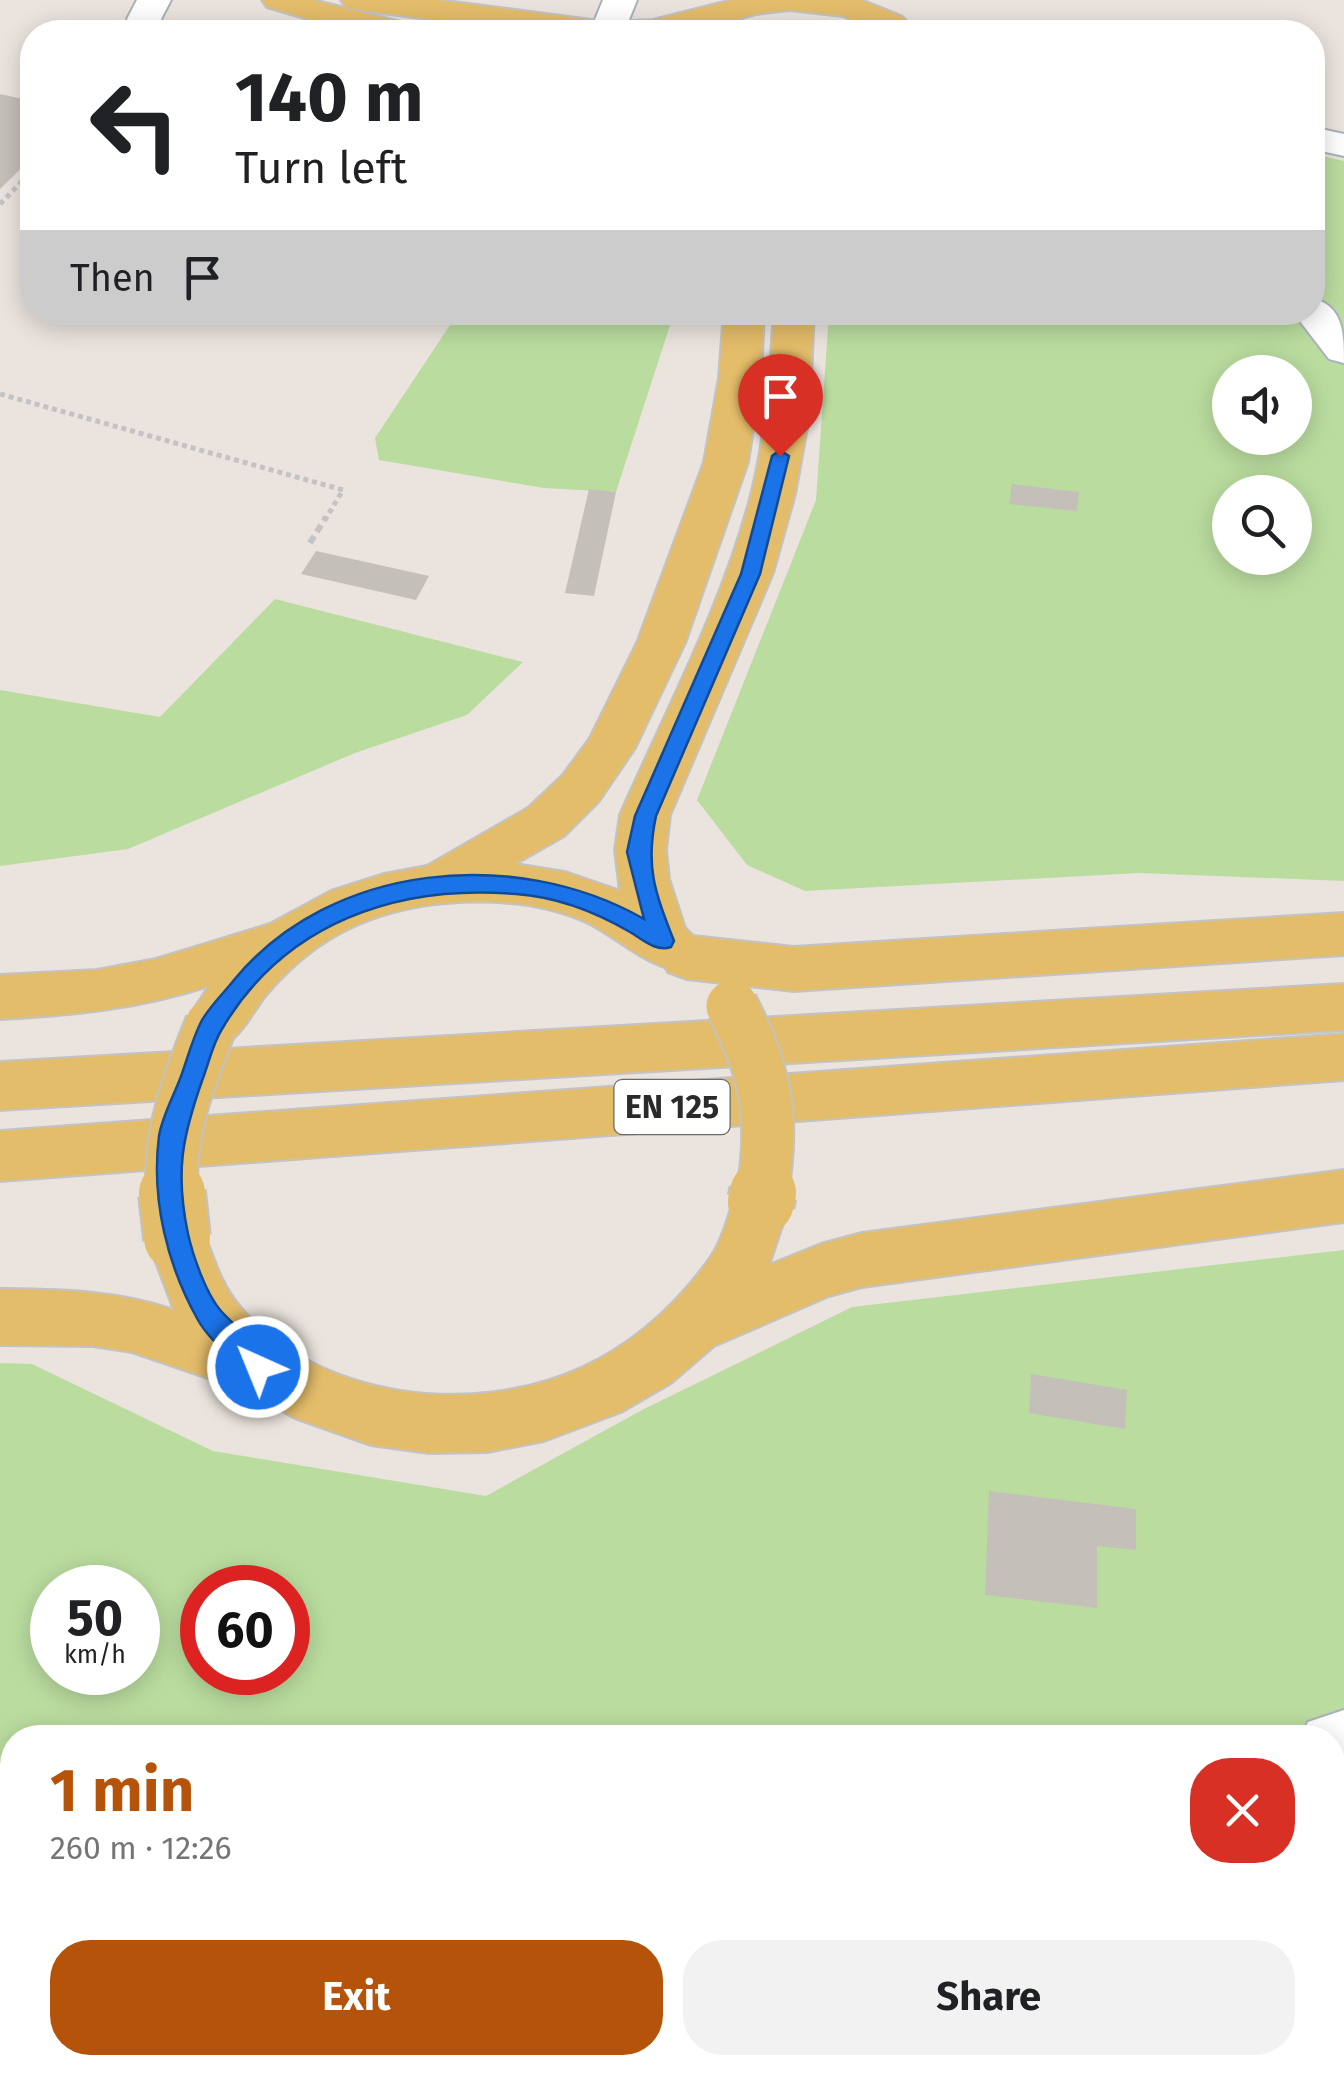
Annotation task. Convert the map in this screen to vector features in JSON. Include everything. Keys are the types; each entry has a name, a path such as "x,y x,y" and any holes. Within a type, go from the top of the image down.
{"main road":[{"path":"279,0 465,20"},
{"path":"718,20 750,5 789,0 828,1 860,9 880,20"},
{"path":"347,10 376,20"},
{"path":"440,883 546,822 582,788 610,748 661,643 726,462 740,378 743,325"},
{"path":"793,325 788,417 773,494 750,574 646,816 638,852 647,898 675,949 750,967 794,969 1344,934"},
{"path":"258,1367 208,1314 177,1238 168,1188 171,1133 211,1025 257,969 288,940 332,914 388,894 440,883 518,886 566,894 609,910 675,949 732,1006 762,1070 772,1114 770,1159 750,1243 730,1281 690,1327"},
{"path":"0,996 97,992 156,981 288,940"},
{"name":"EN 125","path":"0,1086 1344,1007"},
{"name":"EN 125","path":"0,1156 1344,1057"},
{"path":"0,1317 94,1318 132,1324 258,1367 350,1411 407,1423 483,1424 556,1408 606,1388 690,1327 821,1271 862,1260 1344,1196"}],"street":[{"path":"263,0 347,10"},
{"path":"1324,325 1344,350"}],"path":[{"path":"0,204 20,183"},
{"path":"0,394 344,490 310,543"}],"green space":[{"path":"1325,157 1344,161 1344,881 1139,873 805,891 747,865 697,800 816,500 828,325 1325,325"},
{"path":"450,325 670,325 616,492 544,488 379,460 375,438"},
{"path":"275,599 523,662 467,715 355,753 128,849 0,866 0,690 160,717"},
{"path":"1344,1250 1344,1725 0,1725 0,1363 32,1364 213,1451 486,1496 642,1410 852,1307"}],"building":[{"path":"0,94 20,98 20,170 0,189"},
{"path":"1012,484 1079,492 1077,511 1009,504"},
{"path":"589,489 616,492 594,596 565,593"},
{"path":"316,551 429,576 416,600 301,574"},
{"path":"1031,1374 1127,1390 1125,1429 1029,1413"},
{"path":"989,1491 1136,1509 1136,1550 1097,1546 1097,1608 985,1595"}],"route":[{"path":"258,1367 208,1314 177,1238 168,1188 171,1133 191,1070 211,1025 257,969 288,940 332,914 388,894 440,883 518,886 566,894 609,910 663,941 647,898 638,852 646,816 750,574 780,456"}]}
